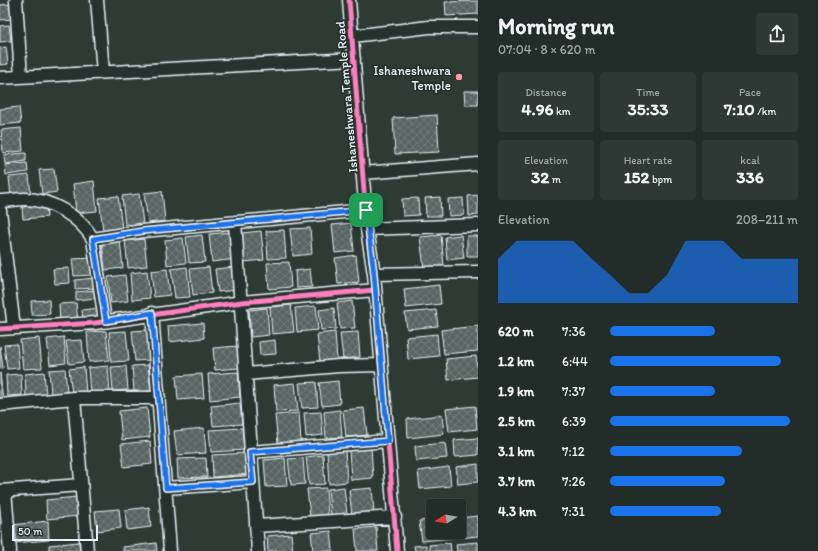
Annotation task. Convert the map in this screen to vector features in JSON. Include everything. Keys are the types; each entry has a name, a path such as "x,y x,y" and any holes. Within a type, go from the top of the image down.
{"street":[{"path":"16,0 21,77"},
{"path":"97,0 103,72"},
{"name":"Ishaneshwara Temple Road","path":"349,0 367,229 374,274 380,365 397,551"},
{"path":"352,36 429,27 478,27"},
{"path":"0,78 354,59"},
{"path":"363,173 478,164"},
{"path":"0,201 26,199 43,202 79,221 87,229 93,239 106,321"},
{"path":"93,239 143,231 366,210"},
{"path":"0,211 4,271 14,328"},
{"path":"235,222 242,302 250,452 258,551"},
{"path":"367,229 478,225"},
{"path":"374,274 478,272"},
{"path":"0,329 106,321 152,313 242,302 375,290"},
{"path":"152,313 170,551"},
{"path":"246,374 339,366 380,365"},
{"path":"0,405 74,398 159,398"},
{"path":"74,398 87,551"},
{"path":"250,452 388,441"},
{"path":"166,488 253,482"},
{"path":"7,551 2,491 81,485"},
{"path":"257,526 395,517"}],"building":[{"path":"478,1 478,14 446,16 445,2"},
{"path":"12,4 13,19 0,20 0,5"},
{"path":"9,25 11,41 0,42 0,26"},
{"path":"6,47 8,64 0,65 0,48"},
{"path":"464,91 478,91 478,105 465,105"},
{"path":"19,107 21,123 0,125 0,109"},
{"path":"437,115 439,152 395,154 393,118"},
{"path":"21,128 23,151 3,153 1,130"},
{"path":"26,153 26,161 5,164 4,155"},
{"path":"27,163 28,172 6,175 5,165"},
{"path":"54,169 57,192 42,194 39,170"},
{"path":"29,175 31,195 11,197 9,177"},
{"path":"94,181 97,211 76,213 73,184"},
{"path":"162,191 165,221 148,223 144,193"},
{"path":"139,194 143,223 125,225 122,196"},
{"path":"478,195 478,215 469,216 468,196"},
{"path":"118,196 122,229 103,231 99,198"},
{"path":"440,197 441,216 426,216 425,198"},
{"path":"418,198 419,215 403,216 402,199"},
{"path":"463,198 464,215 449,216 448,199"},
{"path":"46,205 47,217 23,219 22,207"},
{"path":"351,223 354,251 335,253 332,225"},
{"path":"310,228 312,254 293,256 290,229"},
{"path":"284,230 286,258 268,259 266,231"},
{"path":"261,231 264,260 244,262 242,233"},
{"path":"232,232 236,259 212,262 209,234"},
{"path":"202,235 205,262 189,263 186,237"},
{"path":"441,235 444,266 424,268 420,237"},
{"path":"461,235 464,258 447,260 445,237"},
{"path":"467,236 478,236 478,256 467,256"},
{"path":"183,238 186,263 167,265 165,240"},
{"path":"144,239 147,266 128,268 125,241"},
{"path":"120,240 123,268 105,270 102,242"},
{"path":"356,255 359,282 338,284 335,258"},
{"path":"92,258 93,275 74,276 72,259"},
{"path":"289,262 291,287 269,289 267,263"},
{"path":"187,267 190,297 175,298 171,269"},
{"path":"209,267 212,293 193,295 190,269"},
{"path":"235,267 237,290 218,292 215,269"},
{"path":"69,268 70,283 55,284 53,269"},
{"path":"167,269 170,295 154,297 151,271"},
{"path":"310,269 312,287 296,288 295,271"},
{"path":"147,271 150,298 132,300 130,273"},
{"path":"125,275 128,301 111,303 108,277"},
{"path":"95,278 96,288 75,289 75,280"},
{"path":"439,285 441,304 406,308 404,289"},
{"path":"96,290 97,298 76,300 76,292"},
{"path":"49,300 50,314 32,315 31,301"},
{"path":"352,301 355,328 340,329 337,303"},
{"path":"76,303 78,321 60,323 59,304"},
{"path":"291,305 294,332 272,334 270,307"},
{"path":"316,306 318,330 297,332 295,308"},
{"path":"100,308 101,318 83,320 82,310"},
{"path":"267,308 269,335 251,337 249,310"},
{"path":"334,308 336,329 321,330 319,310"},
{"path":"436,310 438,326 407,329 405,313"},
{"path":"203,323 204,338 169,342 168,326"},
{"path":"478,326 478,351 444,354 441,330"},
{"path":"147,330 150,360 135,361 132,331"},
{"path":"106,331 109,360 89,362 87,332"},
{"path":"126,331 129,361 111,362 109,332"},
{"path":"335,332 337,360 320,362 317,334"},
{"path":"358,332 360,357 343,359 340,333"},
{"path":"437,334 439,356 408,359 406,337"},
{"path":"64,337 66,363 50,365 47,339"},
{"path":"39,338 42,368 23,369 20,340"},
{"path":"82,340 84,362 69,364 66,341"},
{"path":"275,340 276,354 260,355 259,342"},
{"path":"17,344 19,368 7,369 4,345"},
{"path":"0,346 3,368 0,369"},
{"path":"238,346 239,368 215,370 213,348"},
{"path":"476,356 478,377 448,380 446,359"},
{"path":"148,365 151,391 134,392 132,366"},
{"path":"108,366 110,393 90,394 88,368"},
{"path":"126,366 128,390 113,391 111,367"},
{"path":"84,367 86,393 72,394 69,369"},
{"path":"65,369 67,392 51,394 49,370"},
{"path":"44,372 46,395 26,396 25,374"},
{"path":"238,372 240,397 210,400 208,374"},
{"path":"0,373 3,400 0,400"},
{"path":"21,374 22,395 7,396 6,375"},
{"path":"202,374 204,398 178,400 176,376"},
{"path":"338,381 340,404 322,406 319,383"},
{"path":"316,382 318,407 302,408 299,383"},
{"path":"295,383 298,411 276,412 274,385"},
{"path":"240,403 242,424 213,426 211,406"},
{"path":"475,406 477,429 449,432 446,409"},
{"path":"147,408 150,437 122,440 119,411"},
{"path":"364,408 367,435 346,437 343,410"},
{"path":"340,410 342,437 326,438 324,412"},
{"path":"321,412 323,435 306,437 304,413"},
{"path":"299,413 301,441 278,443 275,415"},
{"path":"442,415 444,434 408,438 407,419"},
{"path":"204,428 206,453 177,455 174,431"},
{"path":"242,428 244,450 211,452 209,430"},
{"path":"478,438 478,455 455,457 454,440"},
{"path":"150,441 152,464 124,467 121,444"},
{"path":"445,443 447,458 416,461 415,446"},
{"path":"371,448 373,478 351,480 349,450"},
{"path":"345,450 347,482 329,484 327,452"},
{"path":"248,453 249,474 213,477 212,455"},
{"path":"323,455 325,484 309,485 306,457"},
{"path":"206,458 207,477 178,478 177,459"},
{"path":"285,458 287,486 266,487 264,460"},
{"path":"303,458 305,484 291,485 288,459"},
{"path":"478,464 478,482 458,484 456,467"},
{"path":"449,467 451,486 420,489 418,471"},
{"path":"344,487 347,514 331,516 328,489"},
{"path":"326,488 328,515 310,516 307,489"},
{"path":"372,488 374,513 352,515 349,490"},
{"path":"77,497 79,516 47,519 46,500"},
{"path":"149,507 151,527 127,530 125,510"},
{"path":"119,509 121,528 97,531 95,511"},
{"path":"478,516 478,536 466,537 466,517"},
{"path":"426,520 426,539 442,539 422,541 419,521"},
{"path":"48,521 49,540 14,543 12,525"},
{"path":"376,527 378,551 357,551 355,529"},
{"path":"331,531 333,551 313,551 311,533"},
{"path":"291,534 293,551 268,551 267,536"},
{"path":"79,542 80,551 49,551 49,545"},
{"path":"478,542 478,551 457,551 456,544"},
{"path":"156,543 157,551 123,551 123,547"},
{"path":"450,543 451,551 430,551 429,545"},
{"path":"426,545 427,551 415,551 414,546"}],"cycle path":[{"path":"349,0 367,229 374,274 397,551"},
{"path":"0,329 95,323 242,302 375,290"}],"place":[{"name":"Ishaneshwara Temple","path":"459,77"}],"route":[{"path":"366,210 367,229 374,274 380,365 388,441 250,452 253,482 166,488 152,313 106,321 93,239 143,231 366,210"}]}
